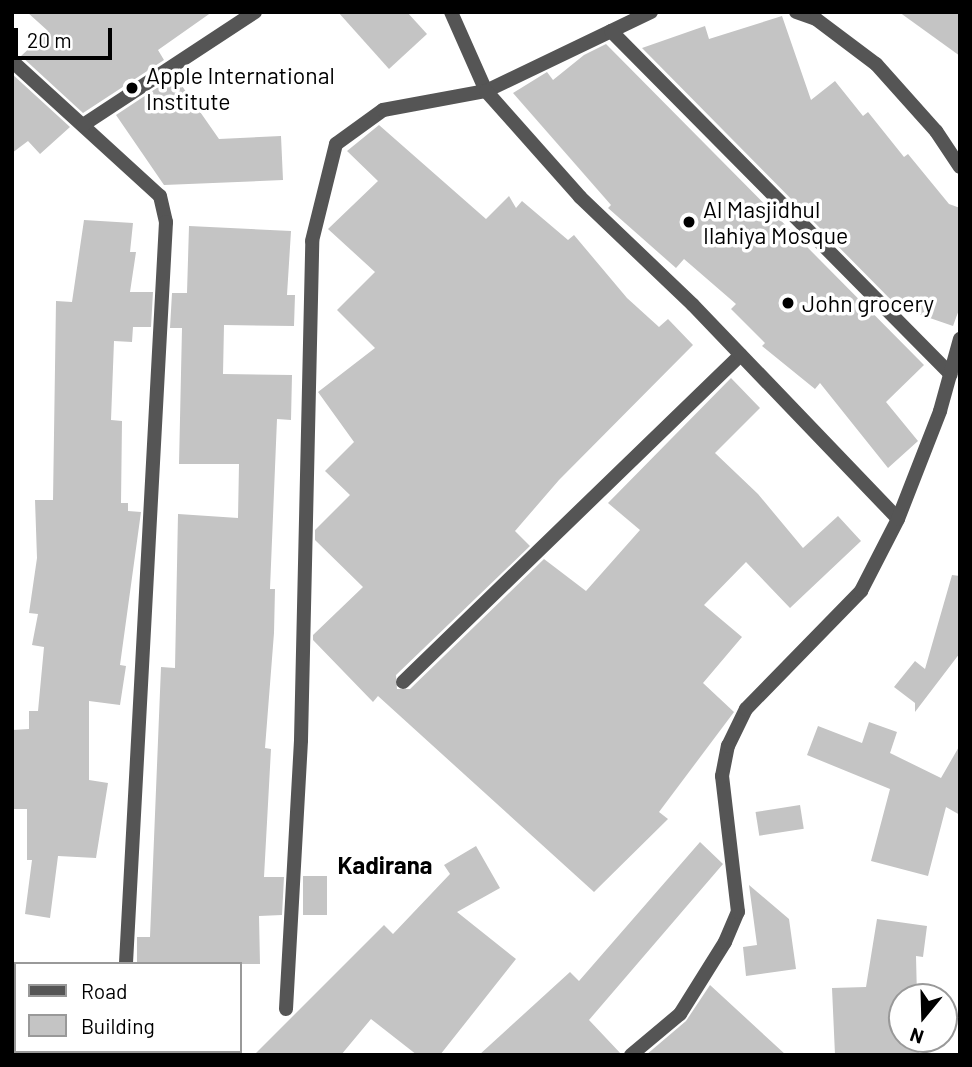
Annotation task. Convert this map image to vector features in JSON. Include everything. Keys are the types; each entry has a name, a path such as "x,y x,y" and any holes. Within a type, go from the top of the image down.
{"street":[{"path":"83,125 255,12"},
{"path":"451,12 486,91 580,197 741,355 898,519"},
{"path":"286,1009 301,740 312,241 336,144 383,110 486,91 651,12"},
{"path":"796,12 816,19 876,64 936,131 960,167"},
{"path":"611,31 951,374"},
{"path":"12,61 160,196 166,222 126,962"},
{"path":"631,1055 680,1014 725,942 738,912 722,776 728,746 746,709 861,591 898,519 951,374 960,339"},
{"path":"403,682 741,355"}],"building":[{"path":"27,12 212,12 158,50 164,60 83,113 21,56 48,31"},
{"path":"338,12 407,12 427,34 389,69"},
{"path":"899,12 960,12 960,56"},
{"path":"782,16 811,100 835,81 863,116 868,112 904,157 908,154 949,204 960,208 960,307 953,326 898,307 642,48 705,26 709,39"},
{"path":"606,44 924,365 886,402 918,441 888,468 820,383 815,389 762,346 765,343 731,309 736,304 684,259 676,268 608,208 611,205 513,93 547,72 553,80 584,55"},
{"path":"12,74 70,127 40,154 28,141 12,153"},
{"path":"175,76 219,139 281,136 283,180 164,185 116,115"},
{"path":"379,125 486,219 509,196 516,208 522,201 568,240 574,235 627,298 659,327 668,319 693,345 559,480 515,531 530,546 396,675 397,689 410,689 544,559 586,591 640,530 608,503 731,378 760,408 715,453 758,494 803,548 838,516 861,541 790,608 746,562 704,605 742,637 703,683 734,712 659,812 668,819 594,892 378,696 373,702 313,640 313,635 363,587 315,540 315,530 350,495 325,471 354,442 318,392 375,348 337,310 375,272 328,229 378,181 347,151"},
{"path":"84,220 133,223 130,252 136,252 130,292 153,292 151,327 133,327 132,342 114,341 111,420 122,421 121,503 128,503 128,511 141,512 120,665 126,666 120,705 89,701 89,780 108,783 96,858 58,856 50,918 25,914 32,860 27,860 27,809 12,809 12,730 29,729 29,711 38,711 44,647 32,645 38,614 29,613 37,558 35,500 53,500 56,301 72,302"},
{"path":"189,226 291,231 287,295 295,295 294,326 224,325 223,374 292,375 291,420 277,419 270,589 275,589 274,633 265,748 271,749 264,877 284,877 282,915 259,916 260,964 137,962 137,937 150,937 161,667 175,668 178,514 238,518 239,464 179,464 182,328 170,328 172,293 187,293"},
{"path":"952,575 960,576 960,653 915,712 915,703 894,687 915,661 925,669"},
{"path":"869,722 897,732 890,753 941,778 960,745 960,815 946,807 928,876 871,861 890,789 807,755 818,726 862,743"},
{"path":"800,805 804,829 759,836 756,812"},
{"path":"700,842 723,864 589,1020 622,1055 479,1055 570,972 579,981"},
{"path":"476,846 500,888 457,912 516,959 440,1055 417,1055 371,1019 341,1055 254,1055 384,925 393,934 450,874 444,865"},
{"path":"303,876 327,876 327,915 303,915"},
{"path":"749,885 789,919 796,969 746,976 743,947 757,945"},
{"path":"877,919 927,926 923,957 916,956 917,983 888,983 888,1053 919,1055 835,1055 832,988 866,987"},
{"path":"710,985 786,1055 646,1055 686,1021"}],"place":[{"name":"Apple International Institute","path":"132,88"},
{"name":"Al Masjidhul Ilahiya Mosque","path":"689,222"},
{"name":"John grocery","path":"788,303"}],"district":[{"name":"Kadirana","path":"385,865"}]}
